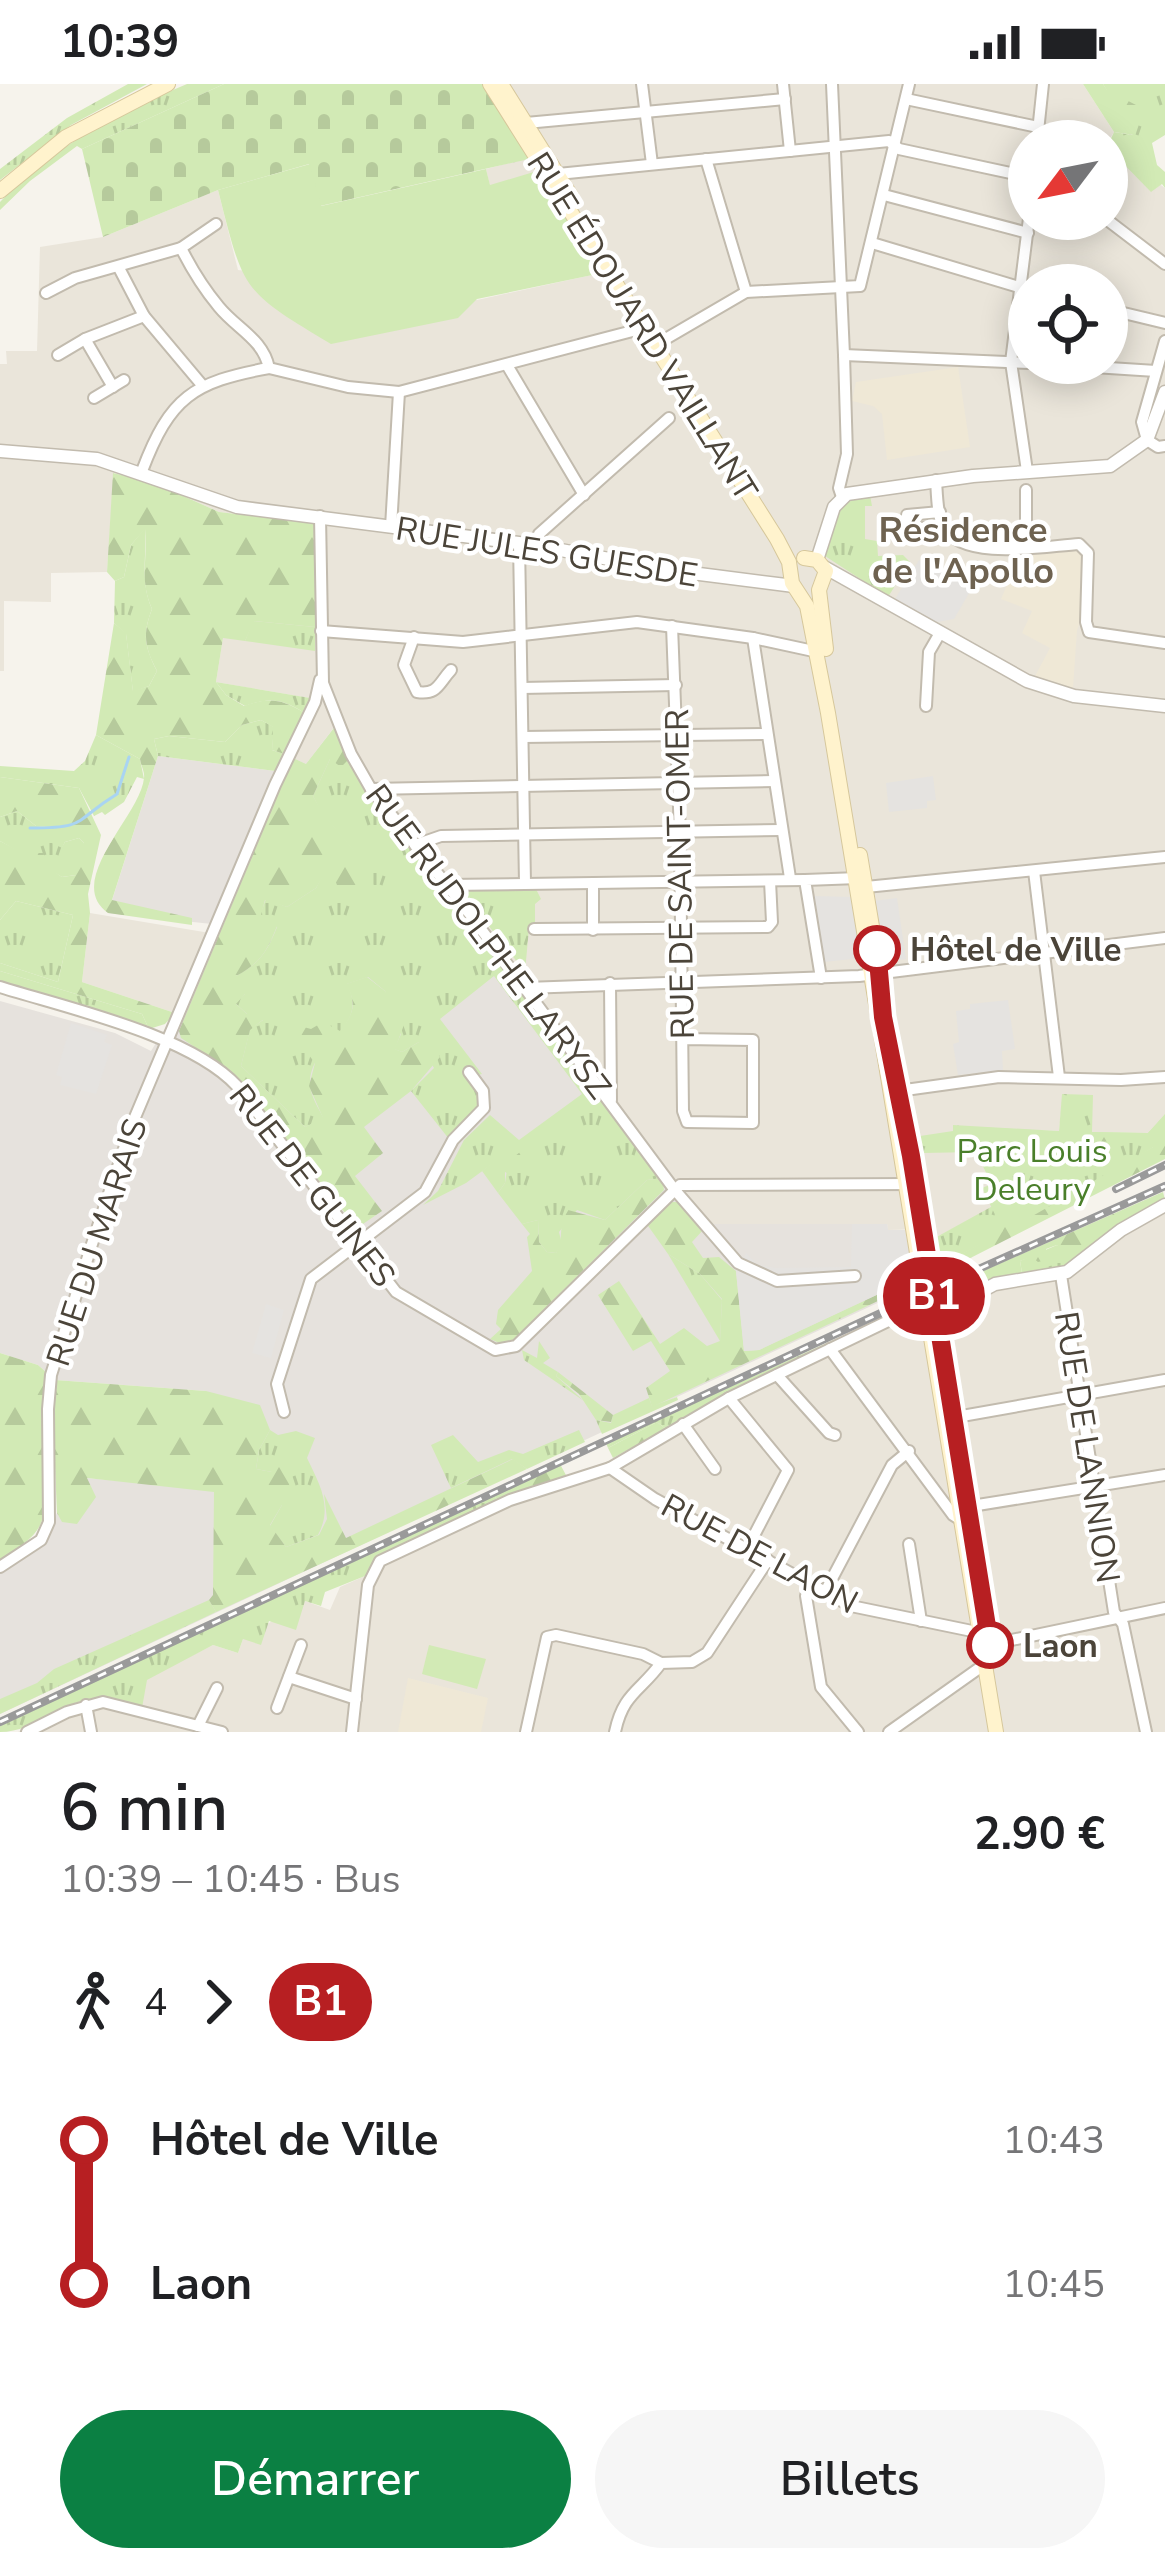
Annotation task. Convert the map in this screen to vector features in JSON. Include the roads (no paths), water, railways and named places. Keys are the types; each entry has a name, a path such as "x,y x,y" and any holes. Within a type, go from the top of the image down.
{"main road":[{"path":"0,191 66,136 168,84"},
{"name":"RUE ÉDOUARD VAILLANT","path":"490,84 777,539 818,652 862,881"},
{"name":"RUE ÉDOUARD VAILLANT","path":"501,84 793,547 818,572"},
{"path":"794,580 818,572"},
{"path":"794,580 818,572"},
{"path":"818,572 996,1732"},
{"path":"876,973 898,1091 922,1276 934,1307"},
{"path":"985,1638 1006,1732"}],"street":[{"path":"642,84 652,164"},
{"path":"783,84 790,151"},
{"path":"832,84 847,454 839,488 842,497"},
{"path":"662,341 746,292 863,283 909,84"},
{"path":"1039,120 1043,84"},
{"path":"526,123 785,99"},
{"path":"905,99 1008,126"},
{"path":"558,174 889,141 899,149 1008,172"},
{"path":"706,159 746,292"},
{"path":"884,195 1008,228"},
{"path":"46,293 75,278 181,248 216,224"},
{"path":"1128,236 1165,264"},
{"path":"872,243 1008,284"},
{"path":"181,248 224,313 262,347 269,368"},
{"path":"119,268 144,316 202,385"},
{"path":"1128,314 1165,323"},
{"path":"58,355 85,338 144,316"},
{"path":"142,471 168,414 202,385 269,368 348,387 400,392 644,328"},
{"path":"85,338 119,383 94,398"},
{"path":"1165,341 1142,422 1147,440 1165,446"},
{"path":"844,355 1008,362"},
{"path":"507,365 584,495"},
{"path":"1128,369 1156,371"},
{"path":"1014,384 1027,472"},
{"path":"392,526 400,392"},
{"path":"1165,392 1147,440 1110,466 936,480 842,497 834,507 818,572 850,580 1047,689 1165,706"},
{"path":"525,883 521,637 526,544 669,418"},
{"name":"RUE JULES GUESDE","path":"0,451 76,456 142,471 237,507 526,544 707,576 794,580"},
{"path":"936,480 943,527"},
{"path":"1015,548 1026,524 1026,490"},
{"path":"940,512 907,515 907,529 943,527 975,548 1079,544 1088,553 1089,632 1165,643"},
{"name":"RUE RUDOLPHE LARYSZ","path":"320,516 321,700 371,789 674,1189 738,1263 777,1281 855,1276"},
{"path":"321,631 463,642 637,622 818,652"},
{"name":"RUE DE SAINT-OMER","path":"672,626 683,1111 687,1122 753,1123 753,1040 682,1039"},
{"path":"926,706 929,652 940,633"},
{"path":"414,637 404,665 417,692 438,690 451,670"},
{"path":"753,638 790,878"},
{"path":"522,688 676,686"},
{"name":"RUE DU MARAIS","path":"0,1567 40,1540 49,1522 52,1375 119,1160 275,784 321,700"},
{"path":"523,737 767,734"},
{"path":"371,789 774,781"},
{"path":"415,845 441,836 781,830"},
{"path":"448,885 680,884 790,878 913,883 1165,857"},
{"path":"1034,871 1059,1077"},
{"path":"805,880 821,978"},
{"path":"534,929 768,927 772,922 770,881"},
{"path":"593,884 593,930"},
{"path":"526,988 821,978 1165,938"},
{"path":"610,983 611,1101"},
{"name":"RUE DE GUINES","path":"0,986 168,1043 226,1074 403,1298 491,1348 517,1346 674,1189"},
{"path":"284,1412 277,1384 311,1279 425,1192 453,1140 484,1108 483,1091 470,1072"},
{"path":"898,1091 999,1077 1165,1077"},
{"path":"674,1189 686,1184 910,1184"},
{"path":"352,1732 368,1585 375,1567 386,1558 510,1500 610,1468 729,1398 830,1349 995,1284 1061,1275 1121,1230 1165,1205"},
{"name":"RUE DE LANNION","path":"1061,1275 1114,1612 1123,1624 1146,1732"},
{"path":"830,1349 909,1451 965,1513 1165,1475"},
{"path":"777,1375 835,1435"},
{"path":"949,1418 1165,1380"},
{"path":"729,1398 788,1469 747,1549"},
{"path":"683,1424 715,1469"},
{"path":"825,1592 892,1465 909,1451"},
{"name":"RUE DE LAON","path":"610,1468 655,1499 860,1610 985,1638"},
{"path":"909,1544 921,1621"},
{"path":"526,1732 547,1637 600,1644 661,1663 692,1662 707,1652 768,1560"},
{"path":"809,1583 806,1596 821,1687 858,1732"},
{"path":"985,1638 1165,1608 1164,1594"},
{"path":"278,1708 301,1645"},
{"path":"615,1732 620,1710 632,1690 661,1663"},
{"path":"889,1732 977,1669"},
{"path":"289,1677 356,1699"},
{"path":"198,1726 217,1688"},
{"path":"27,1732 103,1702 168,1726 222,1732"},
{"path":"86,1705 91,1732"}],"waterway":[{"path":"30,828 62,826 86,817 117,794 129,757"}],"railway":[{"path":"1116,1189 1165,1165"},
{"path":"0,1722 1165,1186"}],"place":[{"name":"Hôtel de Ville","path":"877,949"},
{"name":"Laon","path":"990,1645"}],"district":[{"name":"Résidence de l'Apollo","path":"963,550"}],"park label":[{"name":"Parc Louis Deleury","path":"1032,1169"}]}
